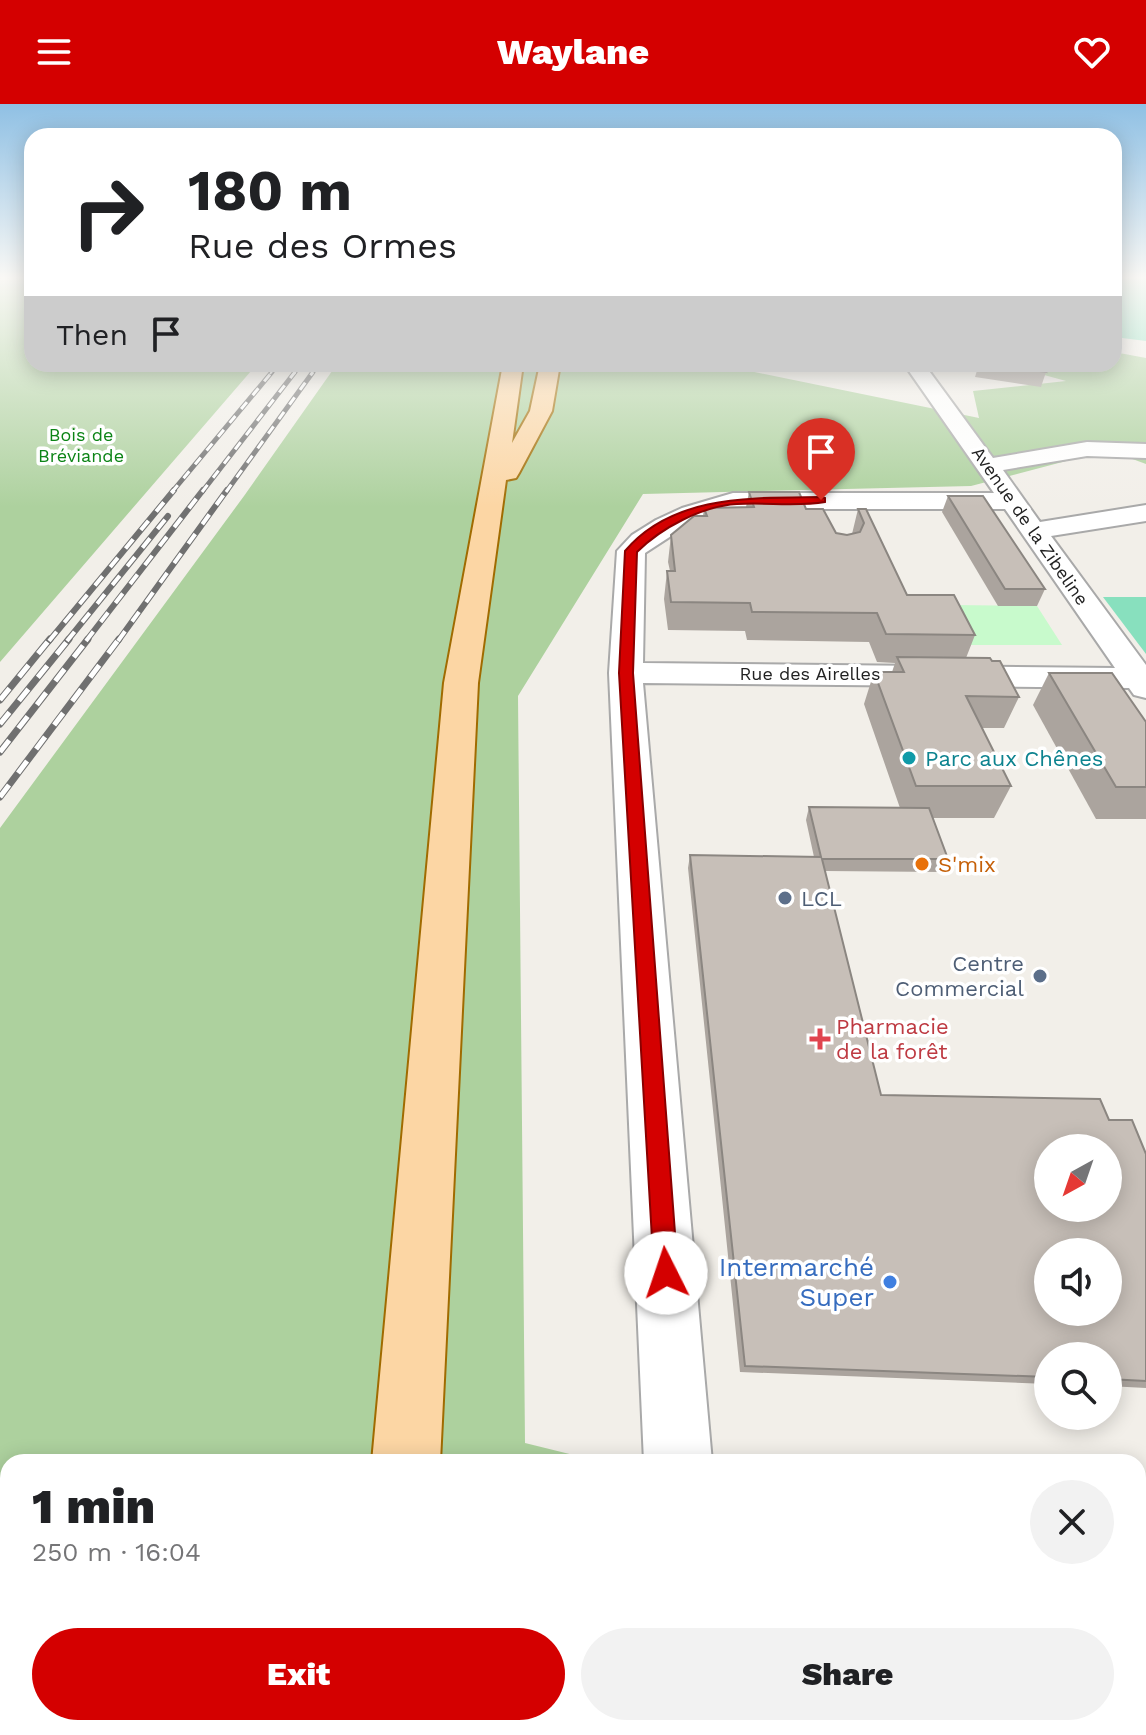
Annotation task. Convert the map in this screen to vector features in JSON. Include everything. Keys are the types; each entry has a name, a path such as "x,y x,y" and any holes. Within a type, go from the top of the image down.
{"main road":[{"path":"504,372 508,393"},
{"path":"407,1454 461,683 512,372"},
{"path":"489,507 541,411 548,372"}],"street":[{"name":"Avenue de la Zibeline","path":"920,372 1010,490 1142,683"},
{"path":"1010,490 1099,449 1146,451"},
{"path":"677,1454 626,673 631,551 649,533 699,510 733,501 826,513 1010,490 1146,513"},
{"name":"Rue des Airelles","path":"626,673 1142,683"}],"green space":[{"name":"Bois de Bréviande","path":"0,355 24,355 24,372 250,372 0,662"},
{"path":"1122,355 1146,358 1146,464 1108,450 971,486 643,494 518,696 525,1443 570,1454 0,1454 0,828 331,372 755,372 979,418 973,391 1066,381 1033,372 1122,372"},
{"path":"1103,597 1146,597 1146,654"},
{"path":"953,605 1037,606 1062,645 969,645"}],"building":[{"path":"749,492 799,492 806,509 823,509 836,533 847,535 860,532 864,523 858,509 866,509 907,595 954,595 975,635 886,634 877,613 752,612 750,603 671,602 667,571 675,571 671,535 694,516 707,516 704,508 754,507"},
{"path":"948,496 983,496 1045,589 1005,589"},
{"path":"897,657 990,658 1000,661 1019,697 966,696 1011,786 916,786 874,672 904,672"},
{"path":"1049,673 1112,673 1146,722 1146,787 1116,787"},
{"path":"809,807 929,808 948,859 822,859 881,1095 1100,1099 1109,1120 1132,1120 1146,1154 1146,1381 1122,1380 1122,1342 1034,1342 1034,1376 745,1366 690,855 821,857"}],"railway":[{"path":"172,492 272,372"},
{"path":"202,492 295,372"},
{"path":"226,492 313,372"},
{"path":"49,641 174,490"},
{"path":"86,641 203,490"},
{"path":"118,641 227,490"},
{"path":"67,641 168,516"},
{"path":"0,700 50,639"},
{"path":"0,724 69,639"},
{"path":"0,752 88,639"},
{"path":"0,797 119,639"}],"place":[{"name":"Parc aux Chênes","path":"909,758"},
{"name":"S'mix","path":"922,864"},
{"name":"LCL","path":"785,898"},
{"name":"Centre Commercial","path":"1040,976"},
{"name":"Pharmacie de la forêt","path":"820,1039"},
{"name":"Intermarché Super","path":"890,1282"}],"route":[{"path":"666,1273 626,673 631,551 649,533 699,510 733,501 821,500"}]}
